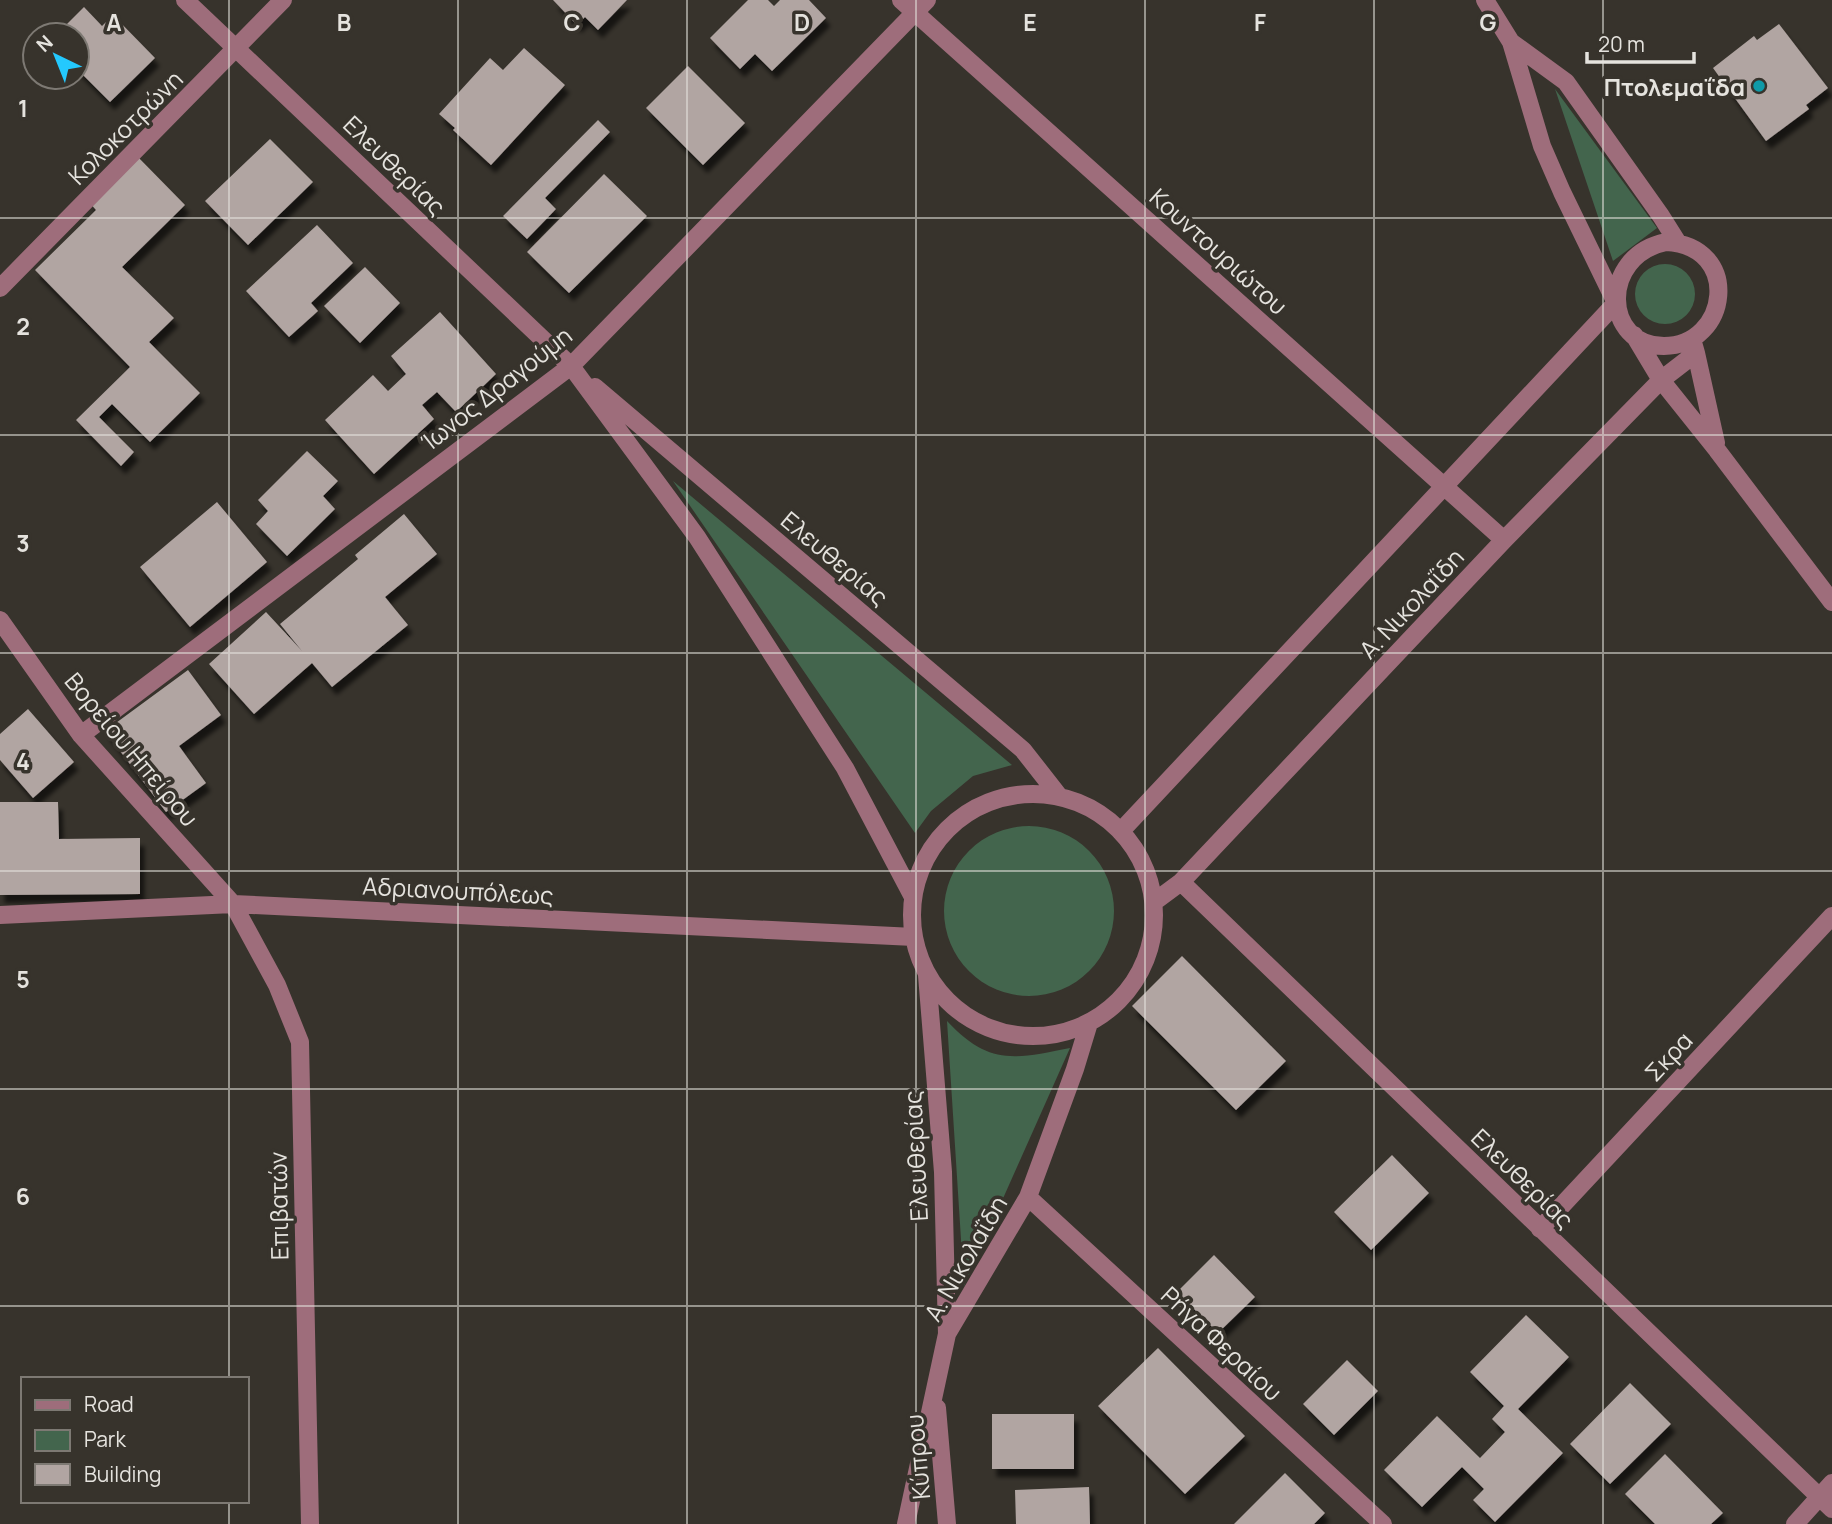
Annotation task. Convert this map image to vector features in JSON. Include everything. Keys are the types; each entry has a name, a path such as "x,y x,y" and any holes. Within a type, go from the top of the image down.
{"street":[{"name":"Ελευθερίας","path":"185,0 570,366 1023,750 1059,796"},
{"name":"Κολοκοτρώνη","path":"0,288 283,0"},
{"name":"Κουντουριώτου","path":"901,0 921,7 1504,540"},
{"path":"1485,0 1511,42 1542,146 1622,320 1661,380 1832,602"},
{"name":"Ίωνος Δραγούμη","path":"81,735 570,366 921,7"},
{"path":"1511,42 1566,82 1678,243"},
{"path":"1121,831 1616,303 1621,276 1636,257 1655,245 1678,243 1696,250 1710,263 1718,281 1719,300 1713,316 1694,346 1717,450"},
{"path":"1634,335 1647,343 1662,346 1694,346"},
{"name":"Α. Νικολαΐδη","path":"1154,901 1181,882 1504,540 1694,346"},
{"name":"Ελευθερίας","path":"570,366 705,548 845,768 913,897"},
{"name":"Βορείου Ηπείρου","path":"0,620 81,735 233,904"},
{"path":"1019,794 1059,796 1082,804 1103,815 1121,831 1137,852 1149,876 1154,901 1153,938 1140,972 1119,1002 1089,1023 1054,1035 1016,1036 980,1025 950,1004 927,975 914,937 913,897 925,859 949,828 981,806 1019,794"},
{"name":"Ελευθερίας","path":"1181,882 1826,1503"},
{"name":"Αδριανουπόλεως","path":"0,915 233,904 914,937"},
{"name":"Επιβατών","path":"233,904 278,985 300,1042 310,1524"},
{"name":"Σκρα","path":"1540,1229 1832,916"},
{"name":"Ελευθερίας","path":"927,975 943,1172 947,1334"},
{"name":"Α. Νικολαΐδη","path":"906,1524 947,1334 1028,1197 1089,1023"},
{"name":"Ρήγα Φεραίου","path":"1028,1197 1384,1524"},
{"name":"Κύπρου","path":"936,1387 947,1524"},
{"path":"1795,1524 1826,1503 1832,1483"}],"green space":[{"path":"1555,89 1657,228 1613,261"},
{"path":"1665,264 1682,269 1690,277 1695,294 1690,311 1682,319 1665,324 1648,319 1640,311 1635,294 1640,277 1648,269"},
{"path":"673,481 1012,765 973,776 931,811 915,833"},
{"path":"1029,826 1062,832 1089,851 1108,878 1114,911 1108,944 1089,971 1062,990 1029,996 996,990 969,971 950,944 944,911 950,878 969,851 996,832"},
{"path":"947,1021 976,1046 1004,1056 1033,1055 1070,1048 964,1286"}],"building":[{"path":"553,0 627,0 598,30 585,17 577,25"},
{"path":"748,0 768,0 774,6 780,0 809,0 826,18 772,71 755,54 740,69 710,38"},
{"path":"84,7 102,26 113,15 155,58 110,102 91,83 91,21 70,21"},
{"name":"Πτολεμαΐδα","path":"1779,24 1828,88 1806,105 1809,109 1766,141 1713,68 1754,36 1757,40"},
{"path":"524,48 565,85 491,165 439,114 490,58 503,70"},
{"path":"688,66 745,123 703,165 646,108"},
{"path":"598,120 610,132 545,198 556,209 527,239 503,216"},
{"path":"270,139 313,182 248,245 205,201"},
{"path":"136,155 185,205 122,267 174,318 149,342 200,393 150,442 112,404 99,417 134,452 121,466 76,420 130,367 35,270 96,210 89,202"},
{"path":"604,174 647,216 569,293 527,252"},
{"path":"317,225 353,263 311,303 318,311 289,337 246,291"},
{"path":"365,267 400,303 360,343 324,306"},
{"path":"440,312 496,374 456,412 437,392 422,405 434,419 374,474 325,420 373,375 388,391 406,374 391,356"},
{"path":"307,451 338,481 323,496 335,509 287,556 256,524 268,511 258,500"},
{"path":"217,502 267,562 190,627 140,567"},
{"path":"404,514 437,554 385,597 408,625 332,687 312,663 254,714 209,664 266,612 302,651 280,624 358,559 355,555"},
{"path":"188,670 221,715 179,746 206,783 166,812 105,731"},
{"path":"28,709 74,762 33,798 0,760 0,734"},
{"path":"0,802 58,802 59,839 140,838 140,894 0,895"},
{"path":"1182,956 1286,1061 1236,1110 1132,1006"},
{"path":"1392,1155 1429,1193 1371,1250 1334,1212"},
{"path":"1214,1255 1255,1297 1218,1333 1177,1292"},
{"path":"1526,1315 1569,1357 1518,1409 1563,1453 1495,1522 1473,1500 1484,1489 1462,1467 1422,1507 1384,1470 1437,1416 1480,1458 1505,1432 1492,1419 1504,1406 1470,1372"},
{"path":"1158,1348 1245,1436 1185,1494 1098,1406"},
{"path":"1347,1360 1378,1391 1334,1435 1303,1404"},
{"path":"1630,1383 1671,1424 1610,1484 1570,1444"},
{"path":"992,1414 1074,1414 1074,1469 992,1469"},
{"path":"1665,1454 1723,1513 1711,1524 1655,1524 1625,1494"},
{"path":"1285,1473 1325,1513 1314,1524 1234,1524"},
{"path":"1089,1487 1090,1524 1016,1524 1015,1490"}],"place":[{"name":"Πτολεμαΐδα","path":"1759,86"}]}
